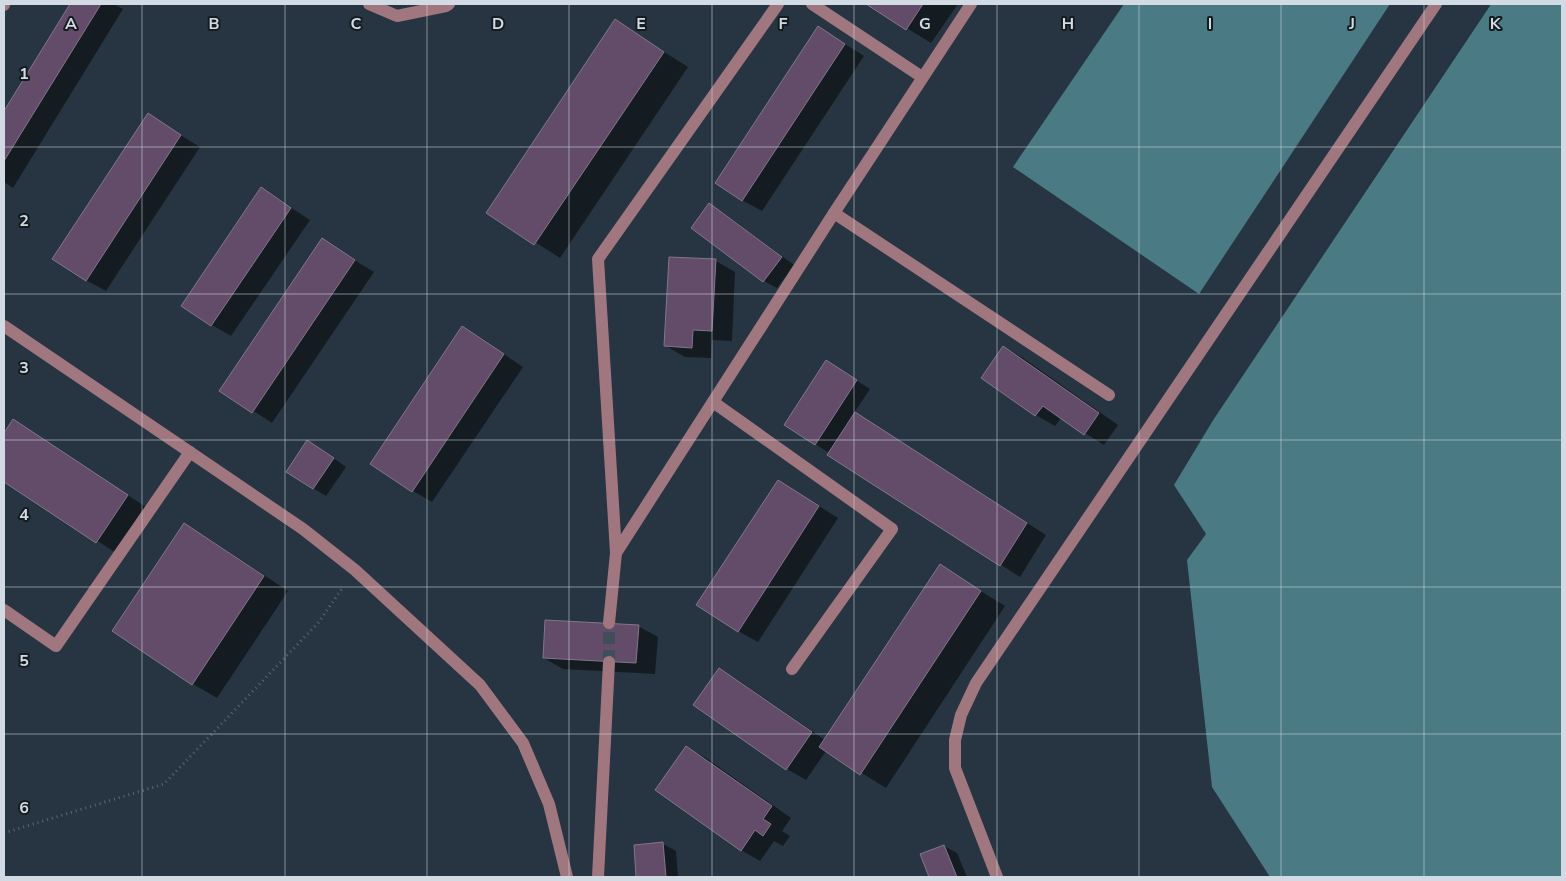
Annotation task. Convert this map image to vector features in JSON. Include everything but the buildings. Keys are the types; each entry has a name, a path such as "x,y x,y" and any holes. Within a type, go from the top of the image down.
{"street":[{"path":"369,4 396,16 449,4"},
{"path":"608,623 616,553 598,259 778,4"},
{"path":"812,4 922,77"},
{"path":"616,553 834,212 971,4"},
{"path":"997,877 955,768 955,740 960,715 976,683 1436,4"},
{"path":"834,212 1109,395"},
{"path":"4,326 303,529 355,570 480,686 524,743 549,804 567,877"},
{"path":"713,402 892,529 792,669"},
{"path":"4,610 56,646 190,452"},
{"path":"598,877 608,662"}],"path":[{"path":"4,833 164,784 319,622 355,570"}],"shaded area":[{"path":"1124,4 1390,4 1199,294 1013,167"},
{"path":"1491,4 1562,4 1562,877 1270,877 1212,787 1187,560 1206,534 1174,485 1215,417"}],"pier":[{"path":"1488,4 1491,4 1215,417 1203,432"}],"tunnel":[{"path":"609,623 609,662"}]}
